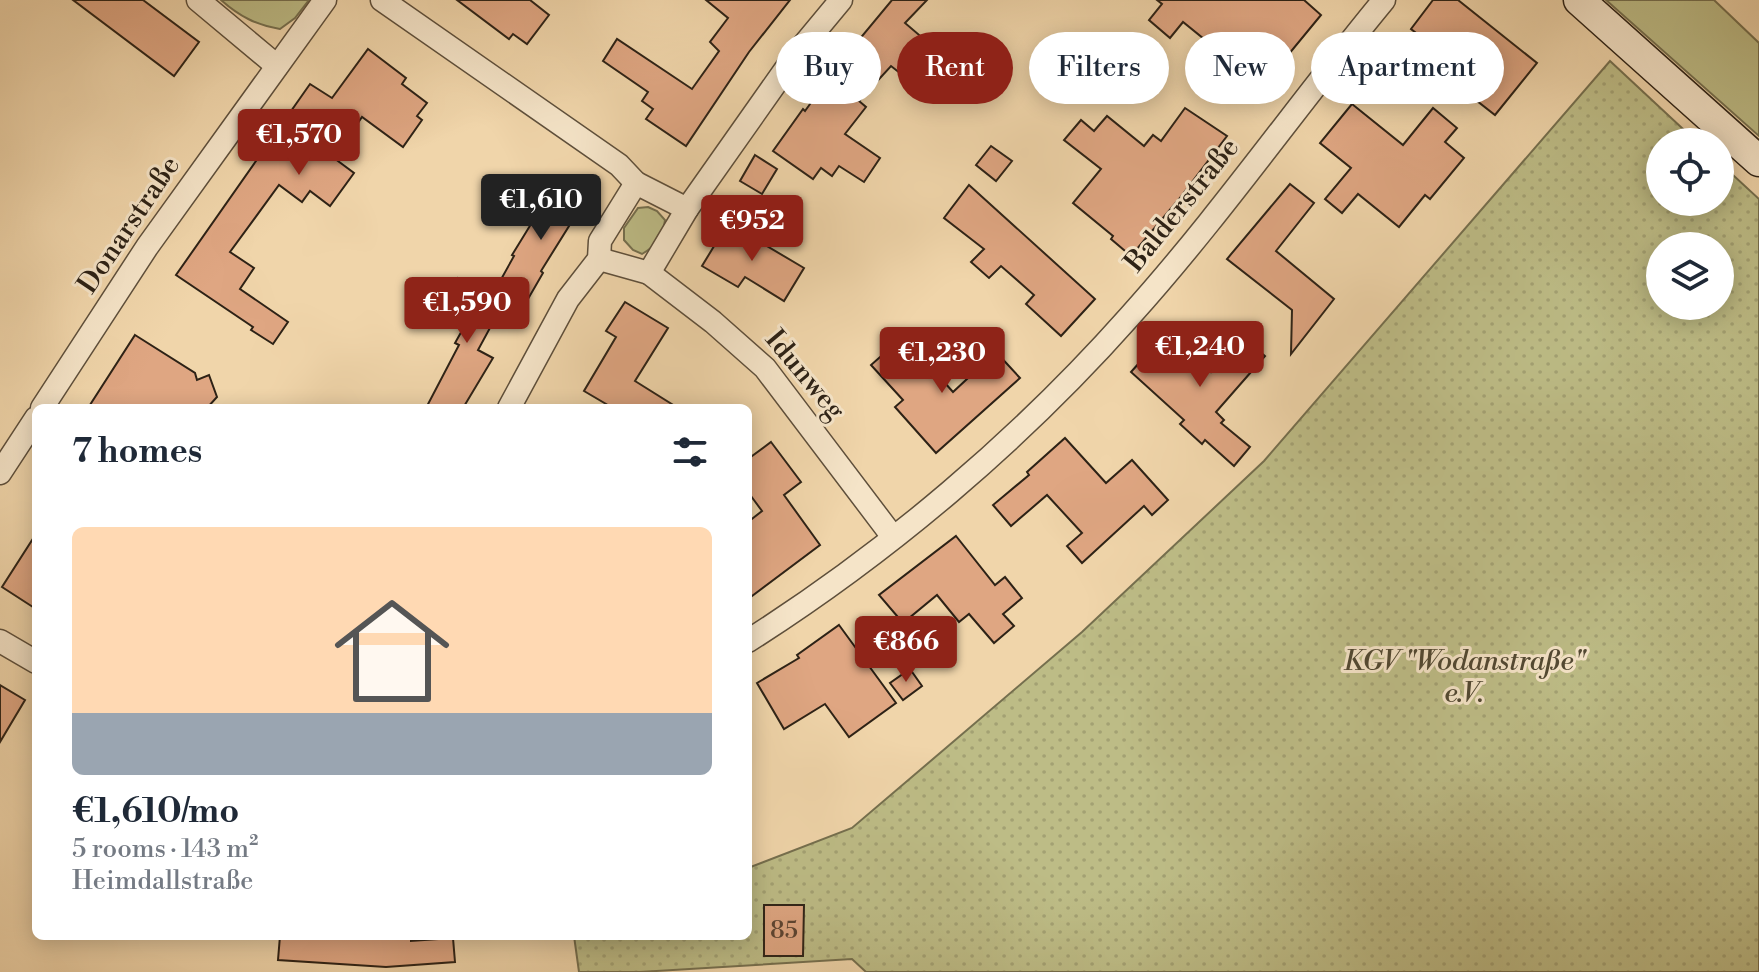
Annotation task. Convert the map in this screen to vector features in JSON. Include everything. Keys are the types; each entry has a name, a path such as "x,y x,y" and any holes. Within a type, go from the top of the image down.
{"street":[{"path":"198,0 277,66"},
{"name":"Donarstraße","path":"45,404 147,247 325,0"},
{"path":"382,0 619,165 636,183 687,209"},
{"path":"599,259 649,273 687,209 797,53 841,0"},
{"name":"Balderstraße","path":"752,638 799,608 893,537 1003,444 1073,378 1131,316 1384,0"},
{"path":"1579,0 1759,161"},
{"path":"511,404 568,299 599,259 600,241 636,183"},
{"name":"Idunweg","path":"649,273 765,368 893,537"},
{"path":"0,473 32,424"},
{"path":"0,641 32,660"}],"green space":[{"path":"221,0 309,0 295,18 280,29 248,19"},
{"path":"1606,0 1714,0 1759,43 1759,136"},
{"name":"KGV \"Wodanstraße\" e.V.","path":"1610,61 1682,128 1646,128 1646,216 1734,216 1734,176 1759,199 1759,972 866,972 852,959 640,972 579,972 575,940 752,940 752,866 852,828 1082,632 1264,461"},
{"path":"648,207 665,220 658,240 642,254 624,240 624,228 638,208"}],"building":[{"path":"73,0 143,0 199,42 174,76"},
{"path":"457,0 530,0 549,15 527,44 513,34 509,39"},
{"path":"706,0 790,0 749,52 686,146 646,119 653,109 642,101 648,92 603,61 617,39 692,89 719,51 710,42 728,18"},
{"path":"892,0 927,0 905,23 916,32 897,32 897,71 891,66 881,77 881,32 865,32"},
{"path":"1157,0 1304,0 1321,15 1295,47 1295,32 1195,32 1183,22 1170,38 1169,32 1163,32 1149,20 1162,4"},
{"path":"1433,0 1458,0 1498,32 1415,32 1411,29"},
{"path":"1504,37 1537,63 1504,104"},
{"path":"368,49 406,78 402,84 427,103 417,116 422,120 403,147 362,117 334,158 354,173 330,206 310,191 302,202 279,185 230,252 254,268 240,289 288,322 273,344 176,275 310,84 332,98"},
{"path":"810,104 862,104 866,107 845,134 880,158 864,182 839,166 832,176 821,168 813,179 773,151 803,109 805,111"},
{"path":"1352,104 1403,145 1433,108 1457,128 1445,142 1464,158 1430,199 1425,195 1399,227 1358,194 1342,213 1325,199 1351,168 1320,143"},
{"path":"1481,104 1504,104 1495,115"},
{"path":"1185,108 1227,136 1131,256 1111,239 1113,236 1073,203 1101,169 1064,140 1081,120 1094,131 1107,116 1144,146 1153,135 1161,141"},
{"path":"991,146 1012,161 996,181 976,165"},
{"path":"755,155 777,169 762,194 740,181"},
{"path":"1290,184 1314,203 1276,251 1334,299 1291,354 1292,310 1227,259"},
{"path":"555,185 584,202 541,271 543,273 528,299 499,283 512,255"},
{"path":"969,185 1095,299 1061,336 1026,304 1034,295 1001,266 989,278 971,262 984,249 944,218"},
{"path":"728,223 804,268 784,301 745,277 738,287 702,266"},
{"path":"458,278 504,302 478,350 493,358 465,404 428,404 459,345 455,343 468,320 443,306"},
{"path":"625,302 668,328 635,381 672,404 606,404 584,391 616,337 606,331"},
{"path":"1236,331 1265,356 1216,412 1224,420 1221,423 1250,447 1234,466 1205,440 1202,444 1180,424 1184,420 1131,372 1166,333 1211,372 1233,348"},
{"path":"135,335 195,373 197,380 209,375 217,397 211,404 91,404"},
{"path":"896,343 920,371 928,364 953,392 996,352 1020,378 936,453 895,407 903,400 871,365"},
{"path":"1065,438 1106,483 1132,460 1168,500 1152,515 1144,506 1082,563 1067,546 1082,533 1047,495 1011,526 993,505 1029,475 1027,472"},
{"path":"771,442 801,482 784,495 820,545 752,596 752,519 762,511 752,497 752,456"},
{"path":"956,536 995,585 1005,577 1022,598 1003,614 1014,626 994,643 969,614 959,622 937,595 903,623 879,595"},
{"path":"32,540 32,606 2,587"},
{"path":"839,625 896,703 849,737 825,704 784,729 757,683 799,658 797,655"},
{"path":"910,669 922,686 903,700 890,683"},
{"path":"0,685 25,700 0,742"},
{"path":"764,905 804,905 803,956 764,956"},
{"path":"280,940 453,940 455,962 386,967 278,960"}]}
